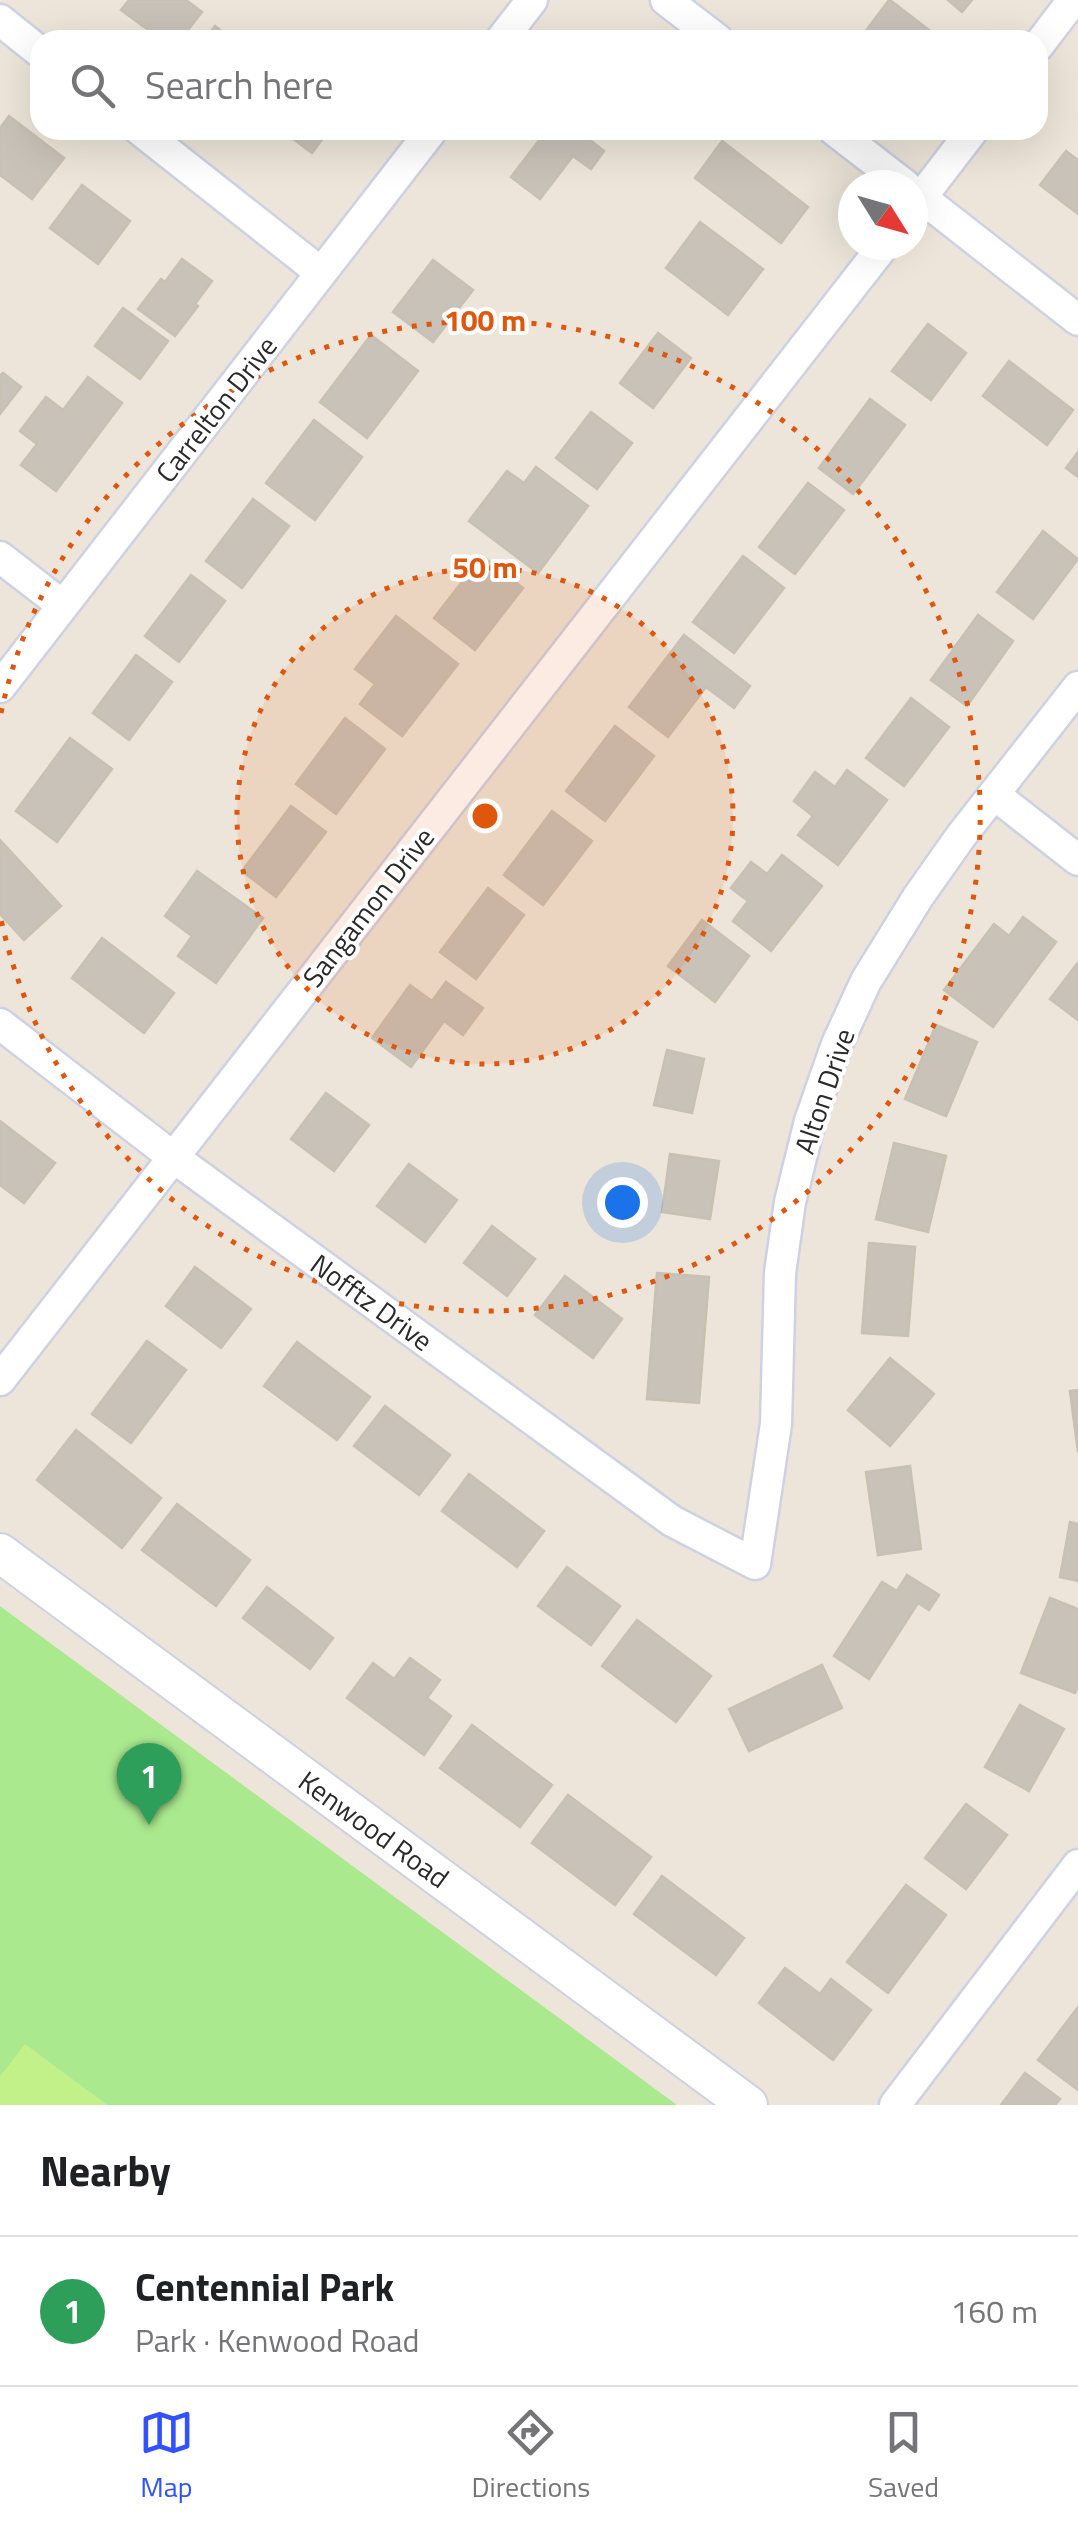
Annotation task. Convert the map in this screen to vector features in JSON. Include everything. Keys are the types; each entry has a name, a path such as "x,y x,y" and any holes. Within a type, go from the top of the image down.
{"street":[{"path":"510,30 532,0"},
{"path":"666,0 705,30"},
{"path":"1048,33 1073,0"},
{"path":"0,20 30,44"},
{"path":"153,140 320,272"},
{"name":"Carrelton Drive","path":"0,688 424,140"},
{"path":"846,140 882,170"},
{"path":"928,180 965,140"},
{"path":"928,207 1078,320"},
{"name":"Sangamon Drive","path":"0,1380 872,260"},
{"path":"0,557 62,606"},
{"name":"Alton Drive","path":"755,1564 776,1424 780,1273 790,1202 810,1121 837,1044 866,981 918,897 1078,686"},
{"path":"995,794 1078,860"},
{"name":"Nofftz Drive","path":"0,1024 173,1157 672,1520 755,1564"},
{"name":"Kenwood Road","path":"0,1553 748,2105"},
{"path":"894,2105 1078,1865"}],"green space":[{"path":"0,1606 677,2105 107,2105 25,2045 0,2077"},
{"path":"25,2044 107,2105 0,2105 0,2077"}],"building":[{"path":"129,0 186,0 202,12 188,30 148,30 121,10"},
{"path":"890,0 929,30 866,30"},
{"path":"948,0 972,0 962,12"},
{"path":"9,116 30,132 30,140 40,140 64,158 32,199 0,175 0,128"},
{"path":"294,140 322,140 312,153"},
{"path":"539,140 590,140 604,151 591,169 573,156 540,199 511,177"},
{"path":"722,141 808,207 781,243 695,178"},
{"path":"1066,151 1078,160 1078,214 1040,185"},
{"path":"82,185 130,221 98,264 50,228"},
{"path":"700,222 763,269 728,315 666,268"},
{"path":"182,259 212,281 175,336 138,309"},
{"path":"433,260 473,290 433,342 393,312"},
{"path":"123,308 168,341 140,379 95,346"},
{"path":"928,324 966,353 931,400 892,371"},
{"path":"658,333 691,358 653,408 620,383"},
{"path":"371,335 418,371 367,438 320,402"},
{"path":"1009,361 1073,410 1047,445 983,396"},
{"path":"3,373 21,387 0,414 0,376"},
{"path":"88,377 122,403 56,491 21,465 37,444 20,431 46,397 63,410"},
{"path":"870,399 905,425 853,494 819,468"},
{"path":"591,412 632,443 597,489 556,458"},
{"path":"314,420 362,457 315,520 266,483"},
{"path":"1078,452 1078,477 1066,468"},
{"path":"536,467 588,506 538,573 469,521 507,471 524,483"},
{"path":"808,483 844,510 795,574 759,547"},
{"path":"253,499 289,526 242,588 206,561"},
{"path":"1043,531 1078,559 1033,619 997,592"},
{"path":"482,556 523,588 475,650 434,618"},
{"path":"743,556 784,588 734,653 693,622"},
{"path":"191,575 225,601 179,662 145,636"},
{"path":"978,615 1013,641 967,706 931,680"},
{"path":"396,616 458,664 402,736 360,704 375,684 355,669"},
{"path":"684,635 750,686 734,708 706,687 668,737 629,707"},
{"path":"136,655 172,682 129,740 93,713"},
{"path":"911,698 949,727 904,786 866,758"},
{"path":"345,718 385,749 336,814 296,784"},
{"path":"615,726 654,756 605,821 566,791"},
{"path":"70,738 112,769 57,842 16,811"},
{"path":"847,770 887,800 838,865 798,835 813,816 794,801 815,772 835,787"},
{"path":"291,806 326,832 276,897 242,871"},
{"path":"552,811 592,841 543,905 504,875"},
{"path":"0,840 61,906 24,940 0,914"},
{"path":"782,855 822,886 771,951 733,921 748,901 731,888 751,862 767,874"},
{"path":"197,871 263,918 216,983 178,956 192,936 165,916"},
{"path":"488,888 524,915 476,979 440,952"},
{"path":"1023,917 1056,942 993,1027 944,990 994,924 1009,936"},
{"path":"702,920 749,956 715,1002 668,966"},
{"path":"102,938 174,993 144,1033 72,978"},
{"path":"1078,965 1078,1020 1050,999"},
{"path":"446,982 483,1008 463,1035 444,1021 411,1067 372,1038 410,985 432,1001"},
{"path":"936,1025 977,1042 946,1116 905,1099"},
{"path":"667,1050 704,1059 692,1113 654,1105"},
{"path":"326,1093 369,1125 334,1171 291,1139"},
{"path":"0,1121 55,1163 24,1203 0,1185"},
{"path":"894,1143 946,1156 928,1232 876,1219"},
{"path":"670,1154 719,1161 710,1219 662,1212"},
{"path":"409,1164 457,1200 425,1242 377,1206"},
{"path":"492,1226 535,1259 507,1296 464,1263"},
{"path":"869,1243 915,1247 908,1336 862,1333"},
{"path":"195,1267 251,1309 221,1348 166,1306"},
{"path":"657,1273 709,1277 699,1403 647,1399"},
{"path":"565,1276 622,1319 593,1358 535,1315"},
{"path":"147,1341 186,1370 131,1443 92,1414"},
{"path":"297,1342 370,1397 337,1440 264,1386"},
{"path":"890,1358 934,1394 890,1446 848,1410"},
{"path":"1078,1390 1078,1452 1070,1391"},
{"path":"385,1406 450,1455 419,1495 354,1446"},
{"path":"76,1430 161,1498 122,1548 37,1480"},
{"path":"910,1466 921,1549 878,1555 866,1472"},
{"path":"469,1474 544,1531 517,1567 442,1511"},
{"path":"177,1504 250,1560 216,1606 142,1550"},
{"path":"1070,1522 1078,1524 1078,1581 1060,1577"},
{"path":"567,1567 620,1606 591,1645 538,1606"},
{"path":"907,1575 939,1595 929,1610 918,1603 869,1679 834,1656 882,1582 897,1591"},
{"path":"267,1587 333,1638 310,1669 243,1618"},
{"path":"1050,1598 1078,1609 1075,1693 1021,1673"},
{"path":"637,1620 711,1676 676,1722 602,1666"},
{"path":"410,1658 440,1680 427,1698 451,1716 424,1755 347,1698 373,1663 394,1679"},
{"path":"822,1665 842,1708 749,1751 729,1709"},
{"path":"1020,1705 1064,1729 1029,1791 985,1767"},
{"path":"472,1725 552,1785 520,1827 440,1768"},
{"path":"568,1795 651,1857 615,1905 532,1843"},
{"path":"966,1804 1007,1835 966,1889 925,1858"},
{"path":"662,1876 744,1938 716,1975 634,1914"},
{"path":"906,1885 946,1915 888,1993 847,1962"},
{"path":"785,1968 820,1994 831,1979 871,2010 833,2060 759,2003"},
{"path":"1078,2007 1078,2090 1038,2060"},
{"path":"1025,2073 1060,2099 1055,2105 1001,2105"}],"place":[{"name":"Centennial Park","path":"149,1825"}]}
